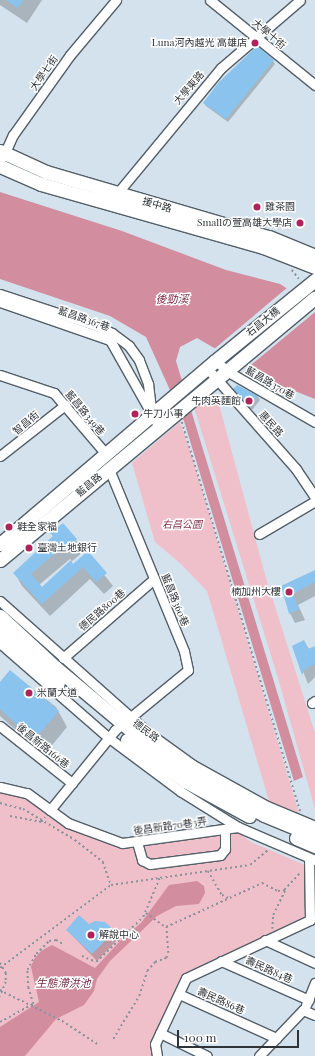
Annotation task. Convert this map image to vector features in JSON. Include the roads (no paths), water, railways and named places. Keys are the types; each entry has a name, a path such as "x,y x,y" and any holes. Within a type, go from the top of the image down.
{"street":[{"name":"大學七街","path":"0,166 3,152 13,135 70,55 116,0"},
{"name":"大學十街","path":"210,0 315,85"},
{"name":"大學東路","path":"114,199 216,74 255,37 300,0"},
{"name":"援中路","path":"3,152 46,172 114,199 263,247 315,267"},
{"name":"援中路","path":"0,166 41,184 114,199 269,237 315,256"},
{"name":"右昌大橋","path":"214,362 310,284"},
{"path":"0,294 94,325 112,333 129,346 139,360 148,384 152,414"},
{"name":"右昌大橋","path":"230,367 315,298"},
{"name":"藍昌路367巷","path":"0,302 110,340 159,427"},
{"name":"藍昌路370巷","path":"214,362 230,367 315,422"},
{"name":"惠民路","path":"214,362 216,378 296,469 315,497"},
{"name":"藍昌路","path":"2,548 106,454 214,362"},
{"path":"216,378 230,367"},
{"name":"藍昌路349巷","path":"0,375 50,390 65,405 106,454"},
{"name":"藍昌路","path":"2,548 109,468 216,378"},
{"name":"智昌街","path":"0,456 65,405"},
{"path":"106,454 109,468"},
{"name":"藍昌路360巷","path":"109,468 184,651 188,670 119,728"},
{"path":"259,534 315,502"},
{"name":"德民路800巷","path":"63,658 154,579"},
{"name":"德民路","path":"0,601 63,658 119,728 193,765 267,806 315,826"},
{"name":"德民路","path":"0,616 119,728 180,791 238,827 311,860"},
{"name":"德民路","path":"0,630 185,781 215,800 315,846"},
{"name":"德民路","path":"0,643 119,728 218,790 264,815 315,836"},
{"name":"後昌新路166巷","path":"0,726 72,783"},
{"path":"50,810 119,728"},
{"name":"後昌新路70巷3弄","path":"0,787 26,793 68,823 122,843 238,827"},
{"path":"137,842 142,860 150,864 220,855 225,849 225,829"},
{"path":"157,1056 155,1044 186,978 311,918 311,860"},
{"path":"268,939 315,963"},
{"name":"壽民路84巷","path":"221,961 308,1000"},
{"path":"259,1056 303,1010 315,984"},
{"name":"壽民路86巷","path":"179,994 276,1038"},
{"path":"303,1010 315,1015"},
{"path":"160,1033 207,1056"}],"water":[{"name":"後勁溪","path":"0,192 122,231 226,270 280,284 315,307 315,399 272,382 197,338 180,347 176,361 303,777 294,781 184,421 146,337 110,316 0,279"},
{"name":"生態滯洪池","path":"197,881 204,886 205,893 199,904 176,906 157,916 110,961 97,979 94,991 84,1005 56,1019 25,1056 0,1056 0,1027 39,1002 31,967 34,959 41,951 52,945 95,968 124,937 141,923 169,885"}],"place":[{"name":"Luna河內越光 高雄店","path":"255,43"},
{"name":"雞茶園","path":"257,207"},
{"name":"Smallの萱高雄大學店","path":"300,223"},
{"name":"牛肉英麵館","path":"249,401"},
{"name":"牛刀小事","path":"135,414"},
{"name":"鞋全家福","path":"9,527"},
{"name":"臺灣土地銀行","path":"29,548"},
{"name":"楠加州大樓","path":"289,592"},
{"name":"米蘭大道","path":"29,693"},
{"name":"解說中心","path":"91,935"}],"park label":[{"name":"右昌公園","path":"182,525"}]}
